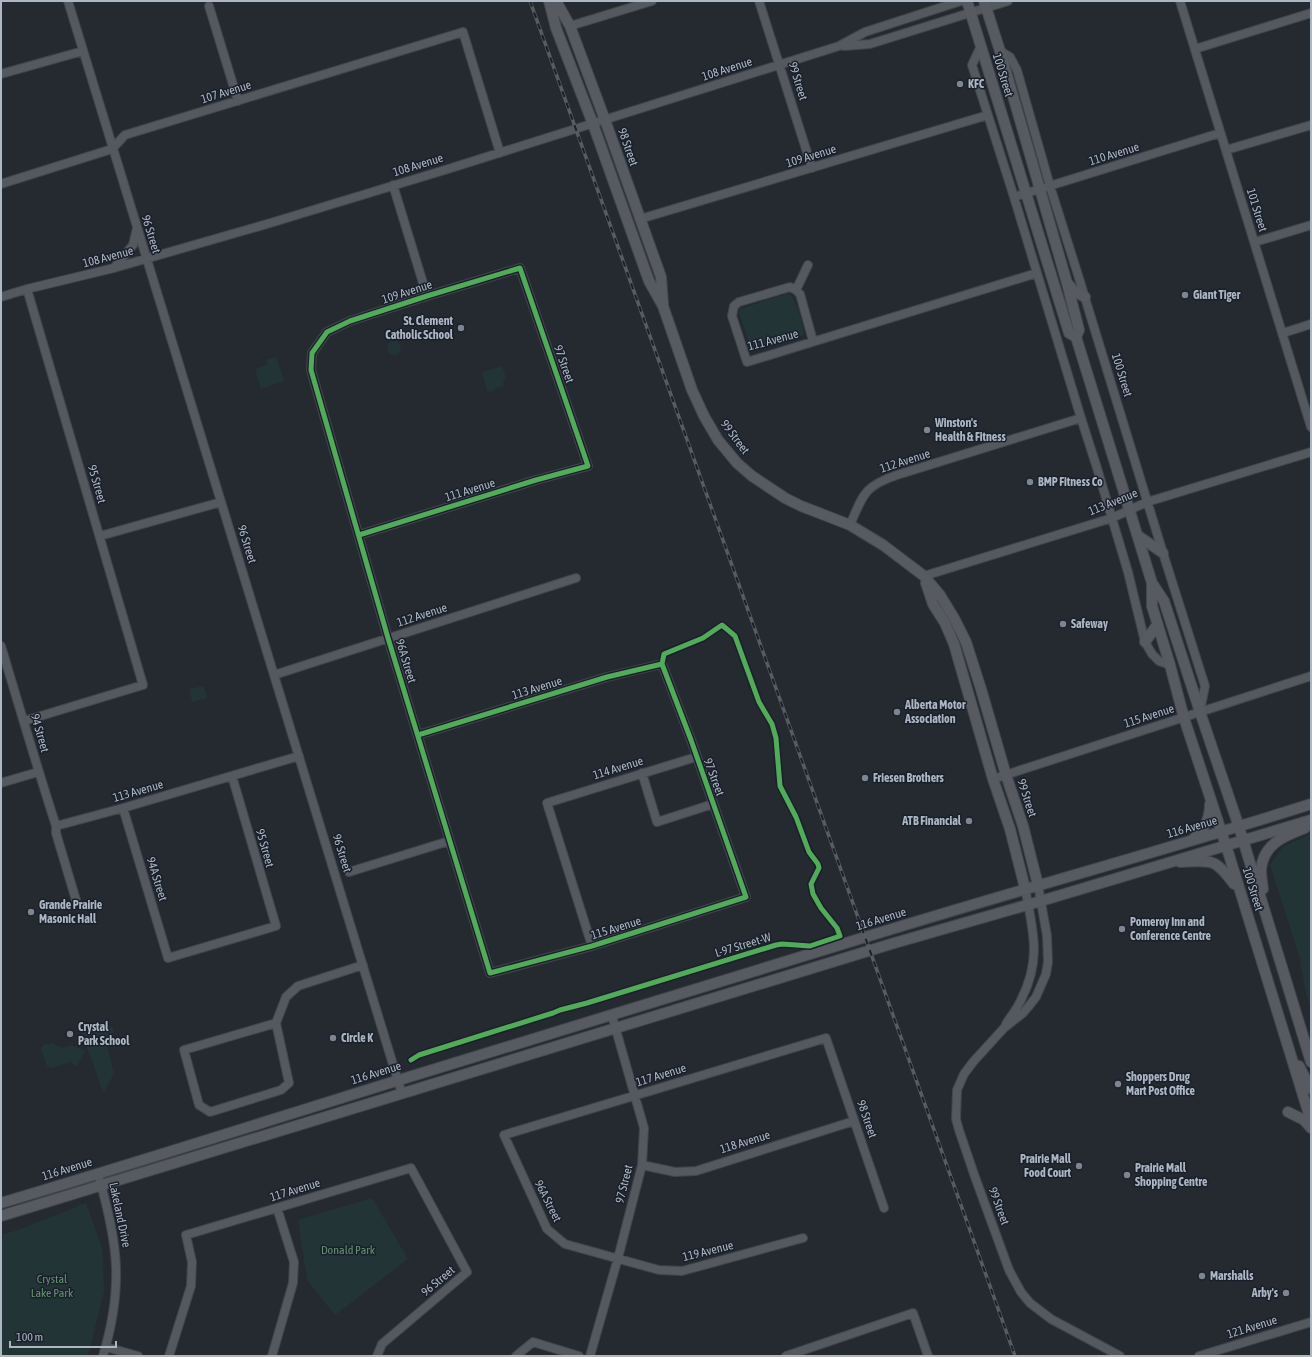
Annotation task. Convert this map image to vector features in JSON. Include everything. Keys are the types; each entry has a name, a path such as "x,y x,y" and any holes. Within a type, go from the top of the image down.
{"main road":[{"name":"98 Street","path":"549,1 556,28 593,124 628,224"},
{"name":"98 Street","path":"556,1 570,26 662,277 663,306"},
{"name":"100 Street","path":"967,1 1069,333 1076,337"},
{"name":"100 Street","path":"986,4 1067,283 1079,330 1076,337 1152,583 1164,601 1239,827 1311,1062"},
{"name":"99 Street","path":"628,224 649,281 663,306 692,390 718,440 731,456 752,476 785,498 801,506 850,525 882,546 924,576 947,605 966,642 982,689 1006,775 1023,826 1038,885"},
{"path":"1067,283 1074,291 1085,297"},
{"path":"1137,535 1162,553"},
{"name":"99 Street","path":"924,576 933,604 945,624 954,644 1010,829 1025,888"},
{"name":"100 Street","path":"1152,583 1152,606 1184,718 1210,794 1221,833 1308,1105 1311,1121"},
{"path":"1145,642 1157,625"},
{"path":"1191,841 1201,833 1206,826 1209,817 1210,794"},
{"name":"116 Avenue","path":"1,1203 1025,888 1221,833 1311,804"},
{"path":"1,1216 891,944 1041,901 1311,820"},
{"path":"1263,909 1261,871 1267,851 1278,840 1311,825"},
{"path":"1164,863 1214,863 1224,871 1240,891"},
{"path":"886,931 891,944"},
{"path":"1288,1045 1311,1089"},
{"path":"1288,1112 1304,1120 1311,1128"}],"street":[{"name":"96 Street","path":"68,1 112,149 364,965 402,1094"},
{"path":"570,26 652,1"},
{"name":"99 Street","path":"759,1 812,168"},
{"name":"108 Avenue","path":"1,297 27,289 114,268 267,224 500,153 839,46 865,32 961,1"},
{"name":"108 Avenue","path":"839,46 870,44 971,12 986,4 1008,1"},
{"name":"101 Street","path":"1180,1 1311,427"},
{"path":"209,6 238,101"},
{"path":"1195,49 1311,13"},
{"name":"107 Avenue","path":"1,184 112,149 125,135 463,32 500,153"},
{"name":"100 Street","path":"981,46 972,65 1112,518 1128,572 1145,642 1152,654 1159,660 1170,665"},
{"name":"100 Street","path":"1000,50 1010,57 1017,70 1050,186 1162,553 1205,686 1200,712"},
{"path":"1,74 83,51"},
{"name":"109 Avenue","path":"640,219 988,115"},
{"path":"1226,150 1311,125"},
{"name":"110 Avenue","path":"1014,197 1220,133"},
{"path":"393,185 427,296"},
{"path":"1254,242 1311,225"},
{"path":"114,268 133,245 137,227"},
{"path":"796,290 808,265"},
{"name":"109 Avenue","path":"312,353 327,332 350,321 520,268"},
{"name":"97 Street","path":"520,268 588,466"},
{"name":"111 Avenue","path":"813,341 800,294 790,287 739,302 734,306 732,316 747,362 1037,273"},
{"name":"95 Street","path":"24,721 143,685 27,289"},
{"path":"1283,333 1311,324"},
{"name":"96A Street","path":"312,353 311,370 388,638 490,973"},
{"name":"112 Avenue","path":"850,525 862,499 871,486 877,483 897,475 1081,418"},
{"name":"113 Avenue","path":"924,576 1112,518 1147,502 1311,452"},
{"name":"111 Avenue","path":"359,536 536,480 588,466"},
{"path":"100,536 221,502"},
{"name":"112 Avenue","path":"274,675 576,578"},
{"name":"94 Street","path":"1,646 5,674 24,721 38,772 56,826"},
{"name":"97 Street","path":"662,664 746,898"},
{"name":"113 Avenue","path":"418,735 607,677 662,664"},
{"name":"115 Avenue","path":"994,779 1311,676"},
{"name":"113 Avenue","path":"56,826 123,808 299,756"},
{"name":"114 Avenue","path":"592,946 547,803 696,757"},
{"path":"1,783 38,772"},
{"name":"97 Street","path":"642,773 657,822 713,804"},
{"name":"95 Street","path":"168,958 276,926 232,776"},
{"name":"94A Street","path":"123,808 168,958"},
{"path":"56,826 56,833 76,900"},
{"path":"349,872 449,841"},
{"name":"99 Street","path":"1004,1028 1023,1014 1030,1006 1046,974 1048,951 1038,885"},
{"name":"99 Street","path":"1025,888 1034,938 1034,965 1021,1001 1004,1028 973,1062 960,1082 957,1090 956,1119 1009,1270 1021,1292 1030,1303 1051,1319 1116,1355"},
{"name":"115 Avenue","path":"490,973 592,946 746,898"},
{"path":"276,1023 184,1050 199,1105 210,1112 281,1090 289,1084 276,1023 286,997 298,986 364,965"},
{"name":"97 Street","path":"590,1356 618,1258 642,1165 644,1128 612,1016"},
{"name":"117 Avenue","path":"504,1135 826,1038"},
{"name":"98 Street","path":"826,1038 884,1208"},
{"name":"118 Avenue","path":"642,1165 675,1172 696,1170 854,1121"},
{"name":"96A Street","path":"504,1135 547,1229 565,1244 618,1258"},
{"name":"96 Street","path":"377,1356 382,1344 467,1272 411,1168"},
{"name":"117 Avenue","path":"169,1356 191,1286 192,1262 186,1235 411,1168"},
{"name":"Lakeland Drive","path":"98,1174 112,1229 116,1253 117,1274 111,1330 103,1356"},
{"path":"272,1356 293,1283 294,1262 277,1208"},
{"name":"119 Avenue","path":"618,1258 659,1270 682,1271 803,1238"},
{"path":"786,1356 913,1313 928,1356"},
{"name":"121 Avenue","path":"1199,1356 1311,1322"},
{"path":"516,1356 533,1342 579,1356"},
{"path":"106,1347 138,1356"}],"green space":[{"path":"789,294 792,297 797,307 803,326 803,335 754,351 751,348 739,312 740,309"},
{"path":"391,341 397,341 401,345 401,351 397,355 391,355 387,351 387,345"},
{"path":"276,357 284,381 261,389 255,369 268,364 266,360"},
{"path":"502,366 506,378 503,381 504,386 495,388 495,390 488,393 482,372"},
{"path":"204,686 207,698 192,702 189,689"},
{"path":"1311,834 1311,1009 1306,993 1299,955 1270,865 1284,846"},
{"path":"112,1026 114,1031 107,1046 114,1074 103,1093 81,1033 84,1029 92,1032"},
{"path":"52,1043 62,1048 72,1045 85,1051 77,1066 70,1062 51,1068 47,1066 41,1049 43,1045"},
{"name":"Donald Park","path":"372,1198 408,1259 335,1315 307,1280 298,1220"},
{"name":"Crystal Lake Park","path":"86,1203 102,1248 104,1291 88,1356 1,1356 1,1235 21,1229"}],"railway":[{"path":"530,1 1015,1356"}],"cycle path":[{"path":"359,535 536,480 588,466 520,268 350,321 327,332 312,353 311,370 388,638 490,973 592,946 746,897 691,740 662,664"},
{"name":"L-97 Street-W","path":"411,1060 419,1055 560,1010 776,945 810,946 840,936 837,928 821,908 813,894 811,884 819,868 818,864 809,852 796,817 780,786 776,738 772,724 759,702 735,636 722,625 703,638 664,654 662,664"},
{"path":"418,735 607,677 662,664"}],"place":[{"name":"KFC","path":"960,84"},
{"name":"Giant Tiger","path":"1185,295"},
{"name":"St. Clement Catholic School","path":"461,328"},
{"name":"Winston's Health & Fitness","path":"927,430"},
{"name":"BMP Fitness Co","path":"1030,482"},
{"name":"Safeway","path":"1063,624"},
{"name":"Alberta Motor Association","path":"897,712"},
{"name":"Friesen Brothers","path":"865,778"},
{"name":"ATB Financial","path":"969,821"},
{"name":"Grande Prairie Masonic Hall","path":"31,912"},
{"name":"Pomeroy Inn and Conference Centre","path":"1122,929"},
{"name":"Crystal Park School","path":"70,1034"},
{"name":"Circle K","path":"333,1038"},
{"name":"Shoppers Drug Mart Post Office","path":"1118,1084"},
{"name":"Prairie Mall Food Court","path":"1079,1166"},
{"name":"Prairie Mall Shopping Centre","path":"1127,1175"},
{"name":"Marshalls","path":"1202,1276"},
{"name":"Arby's","path":"1286,1293"}]}
